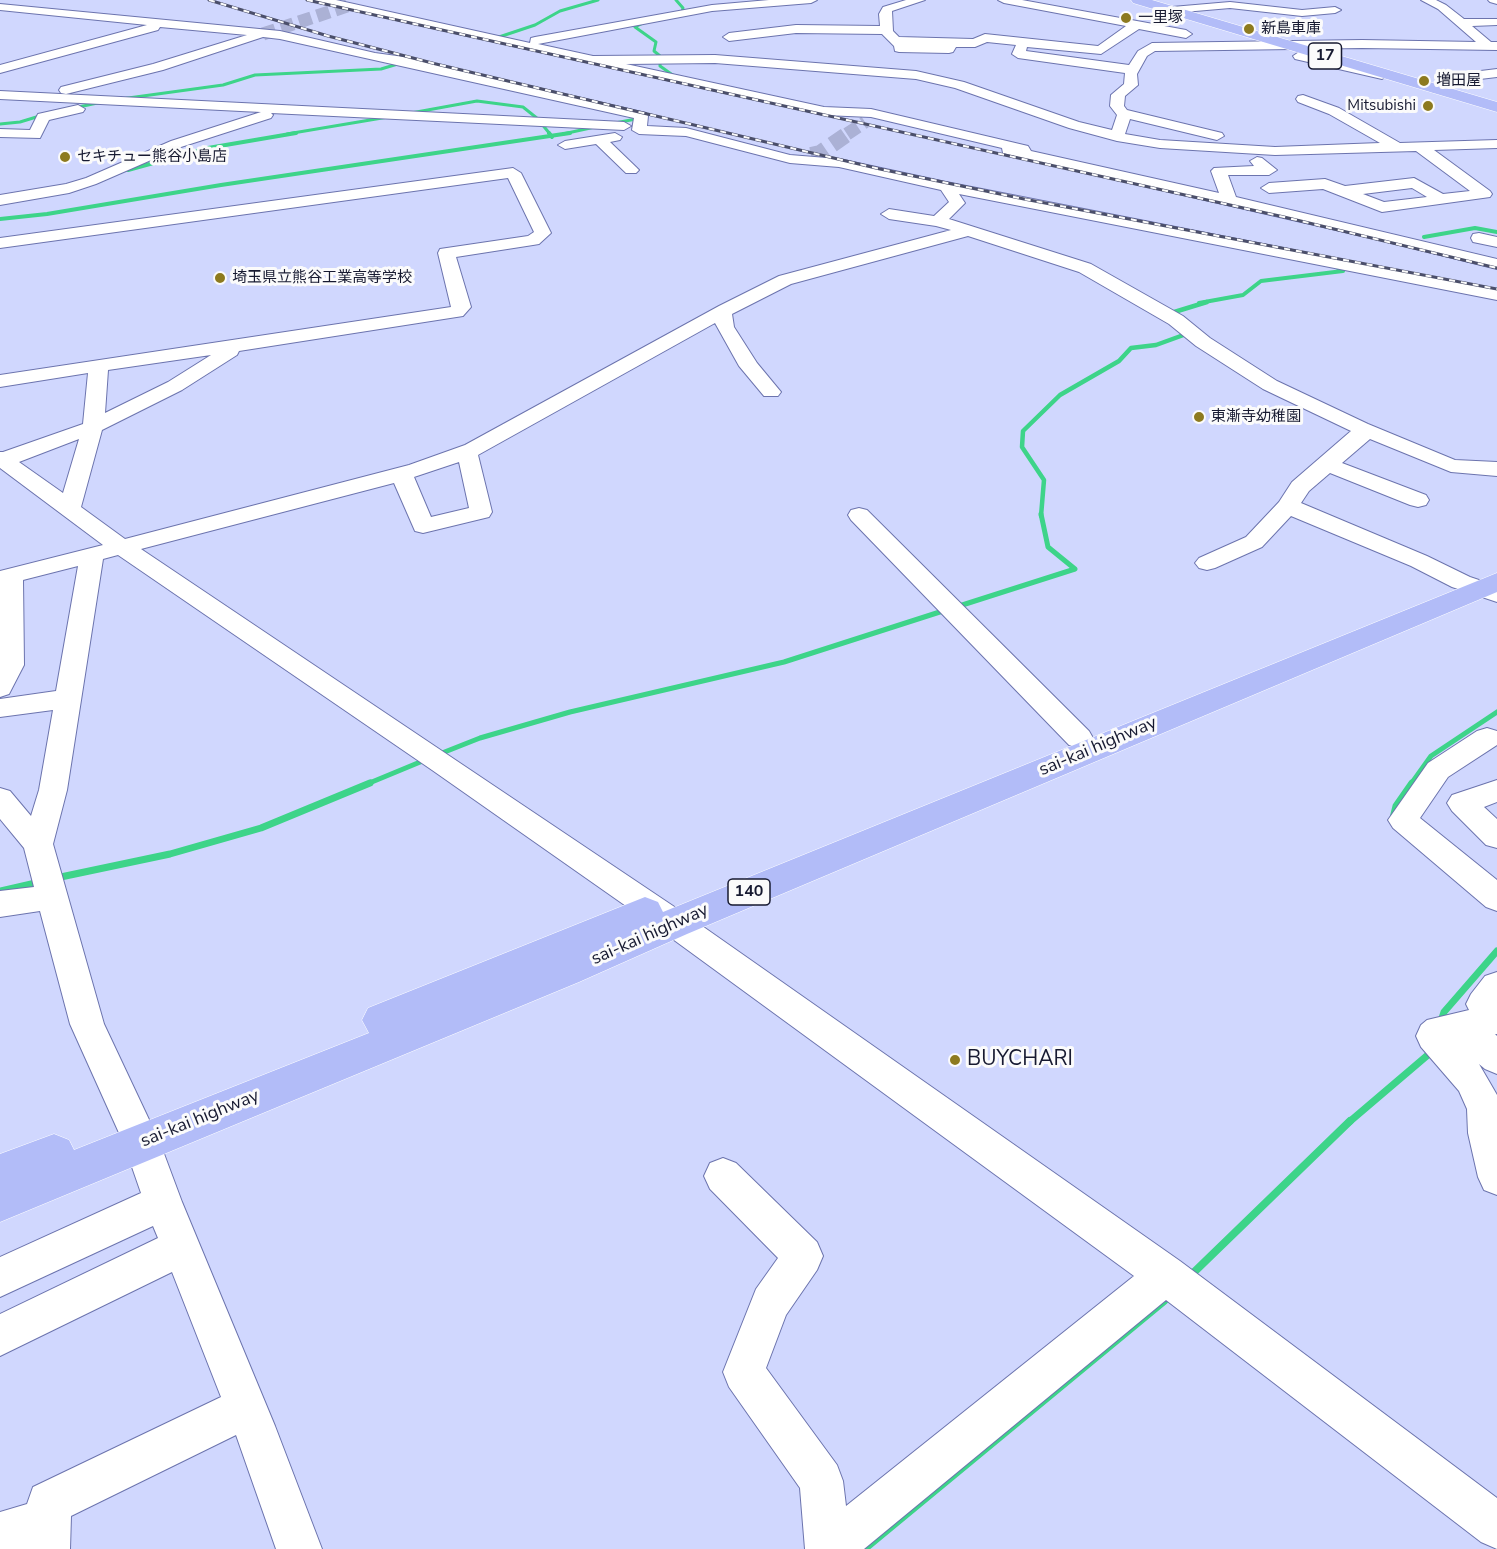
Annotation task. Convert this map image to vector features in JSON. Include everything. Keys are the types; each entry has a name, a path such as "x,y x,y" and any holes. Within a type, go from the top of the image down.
{"highway":[{"name":"17","path":"1138,0 1497,107"},
{"name":"sai-kai highway","path":"0,1176 137,1133 566,971 664,916 1079,738 1487,582"},
{"name":"sai-kai highway","path":"664,916 1487,582"},
{"name":"sai-kai highway","path":"0,1200 137,1133"}],"street":[{"path":"320,0 350,3 520,44 824,111 871,113 1023,149 1026,155"},
{"path":"350,3 381,0"},
{"path":"520,44 725,6 811,0"},
{"path":"919,0 887,9 885,14 888,48 916,75 959,86 1117,137 1160,144 1251,151 1497,144"},
{"path":"1004,0 1034,3 1408,80"},
{"path":"1278,10 1284,1 1301,0"},
{"path":"1427,0 1442,7 1492,46"},
{"path":"1172,10 1257,4 1302,13 1335,10"},
{"path":"0,7 280,35 375,57 404,61 640,116 640,128 637,134 564,145"},
{"path":"679,15 761,48 781,60 779,64"},
{"path":"1462,23 1497,22"},
{"path":"0,69 169,23"},
{"path":"947,42 975,43 985,38 1101,50 1136,25"},
{"path":"594,60 606,58 715,59 818,68 888,48 938,31 947,42 949,49 888,48 796,29 729,37"},
{"path":"35,97 158,67 257,33"},
{"path":"3,98 147,64 257,33"},
{"path":"54,98 170,70 280,35"},
{"path":"1027,43 1023,43 1018,54 1082,61 1133,70"},
{"path":"1118,95 1131,85 1130,77 1133,70 1142,54 1152,47 1492,46"},
{"path":"818,68 836,54"},
{"path":"1433,88 1461,77 1497,73"},
{"path":"1118,95 1134,99"},
{"path":"1118,95 1118,106 1123,113 1223,131"},
{"path":"3,98 35,97 283,109 687,132 790,159 839,163 946,188 1497,295"},
{"path":"838,99 877,100"},
{"path":"1303,99 1334,111 1396,146"},
{"path":"0,133 35,135 43,117 111,101"},
{"path":"1151,105 1223,131 1251,151 1254,159 1269,170"},
{"path":"0,200 80,184 129,166 176,144 283,109"},
{"path":"1117,137 1123,113"},
{"path":"1028,124 1047,116"},
{"path":"865,122 879,120 895,123 1497,264"},
{"path":"946,132 956,127 997,128"},
{"path":"640,128 687,128 790,154 811,155"},
{"path":"600,140 631,170"},
{"path":"1126,152 1160,144"},
{"path":"1229,200 1219,171 1269,170 1325,184 1382,207 1484,194 1419,146"},
{"path":"1070,165 1103,157"},
{"path":"0,243 513,173 543,233 533,240 446,253 462,307 456,312 0,381"},
{"path":"1269,188 1325,184"},
{"path":"938,221 957,203 946,188"},
{"path":"889,214 938,221 971,230 1085,268 1192,333 1270,385 1361,428 1450,466 1497,469"},
{"path":"0,688 11,665 6,578 402,474 467,452 722,312 785,280 971,230"},
{"path":"1479,238 1497,242"},
{"path":"722,312 725,327 750,366 771,392"},
{"path":"1,460 93,427 175,386 241,345"},
{"path":"69,510 93,427 99,366"},
{"path":"1207,563 1254,542 1288,506 1300,487 1362,435 1361,428"},
{"path":"402,474 423,526 481,512 467,452"},
{"path":"1,460 121,547 664,916 1166,1275 1497,1526"},
{"path":"1326,464 1418,500"},
{"path":"1288,506 1419,561 1487,582"},
{"path":"859,515 1079,738"},
{"path":"46,875 54,790 92,554"},
{"path":"0,708 69,698"},
{"path":"1486,738 1438,770 1403,820 1497,898"},
{"path":"1497,791 1462,803 1497,837"},
{"path":"0,799 46,875 87,1024 137,1133 246,1407 299,1549"},
{"path":"0,904 46,875"},
{"path":"1497,986 1464,1026 1471,1080 1485,1108 1486,1133 1497,1177"},
{"path":"1464,1026 1497,1058"},
{"path":"723,1176 803,1256 770,1303 744,1372 821,1481 828,1548"},
{"path":"0,1277 163,1202"},
{"path":"0,1336 181,1247"},
{"path":"828,1548 1166,1275"},
{"path":"0,1535 48,1535 49,1503 246,1407"}],"waterway":[{"path":"499,37 535,25 560,11 598,0"},
{"path":"676,0 683,8 682,12 678,13"},
{"path":"643,23 635,27 656,42 654,51 660,56 660,66 674,76"},
{"path":"121,99 223,85 255,75 381,69 401,63"},
{"path":"411,113 477,101 523,107 538,119"},
{"path":"74,108 102,102"},
{"path":"0,124 20,122 43,115"},
{"path":"287,134 388,117"},
{"path":"615,123 636,119"},
{"path":"541,123 550,134"},
{"path":"563,134 595,127"},
{"path":"128,170 208,148 296,133"},
{"path":"551,136 570,133"},
{"path":"0,219 47,214 221,185 551,136"},
{"path":"1424,237 1475,228 1497,232"},
{"path":"1199,303 1243,295 1261,281 1343,271 1338,268"},
{"path":"1174,315 1171,313 1207,302"},
{"path":"1041,515 1044,480 1022,447 1023,431 1060,395 1119,361 1131,348 1156,345 1189,333"},
{"path":"956,607 1075,569 1048,547 1041,515"},
{"path":"437,755 480,738 570,712 784,662 946,610"},
{"path":"1411,784 1431,756 1497,712"},
{"path":"367,784 425,760"},
{"path":"56,878 170,854 261,828 370,783"},
{"path":"1393,818 1396,806 1412,783"},
{"path":"0,891 40,882"},
{"path":"1440,1024 1444,1012 1497,951"},
{"path":"1348,1123 1429,1054 1431,1048"},
{"path":"1189,1277 1350,1121"},
{"path":"864,1549 1164,1301"}],"tunnel":[{"path":"263,34 350,5"},
{"path":"847,134 865,122"},
{"path":"811,155 820,153 849,133"}],"railway":[{"path":"209,0 328,36 436,64 880,169 1024,199 1497,289"},
{"path":"307,0 1284,217 1497,268"}],"place":[{"name":"一里塚","path":"1126,18"},
{"name":"新島車庫","path":"1249,29"},
{"name":"増田屋","path":"1424,81"},
{"name":"Mitsubishi","path":"1428,106"},
{"name":"セキチュー熊谷小島店","path":"65,157"},
{"name":"埼玉県立熊谷工業高等学校","path":"220,278"},
{"name":"東漸寺幼稚園","path":"1199,417"},
{"name":"BUYCHARI","path":"955,1060"}]}
